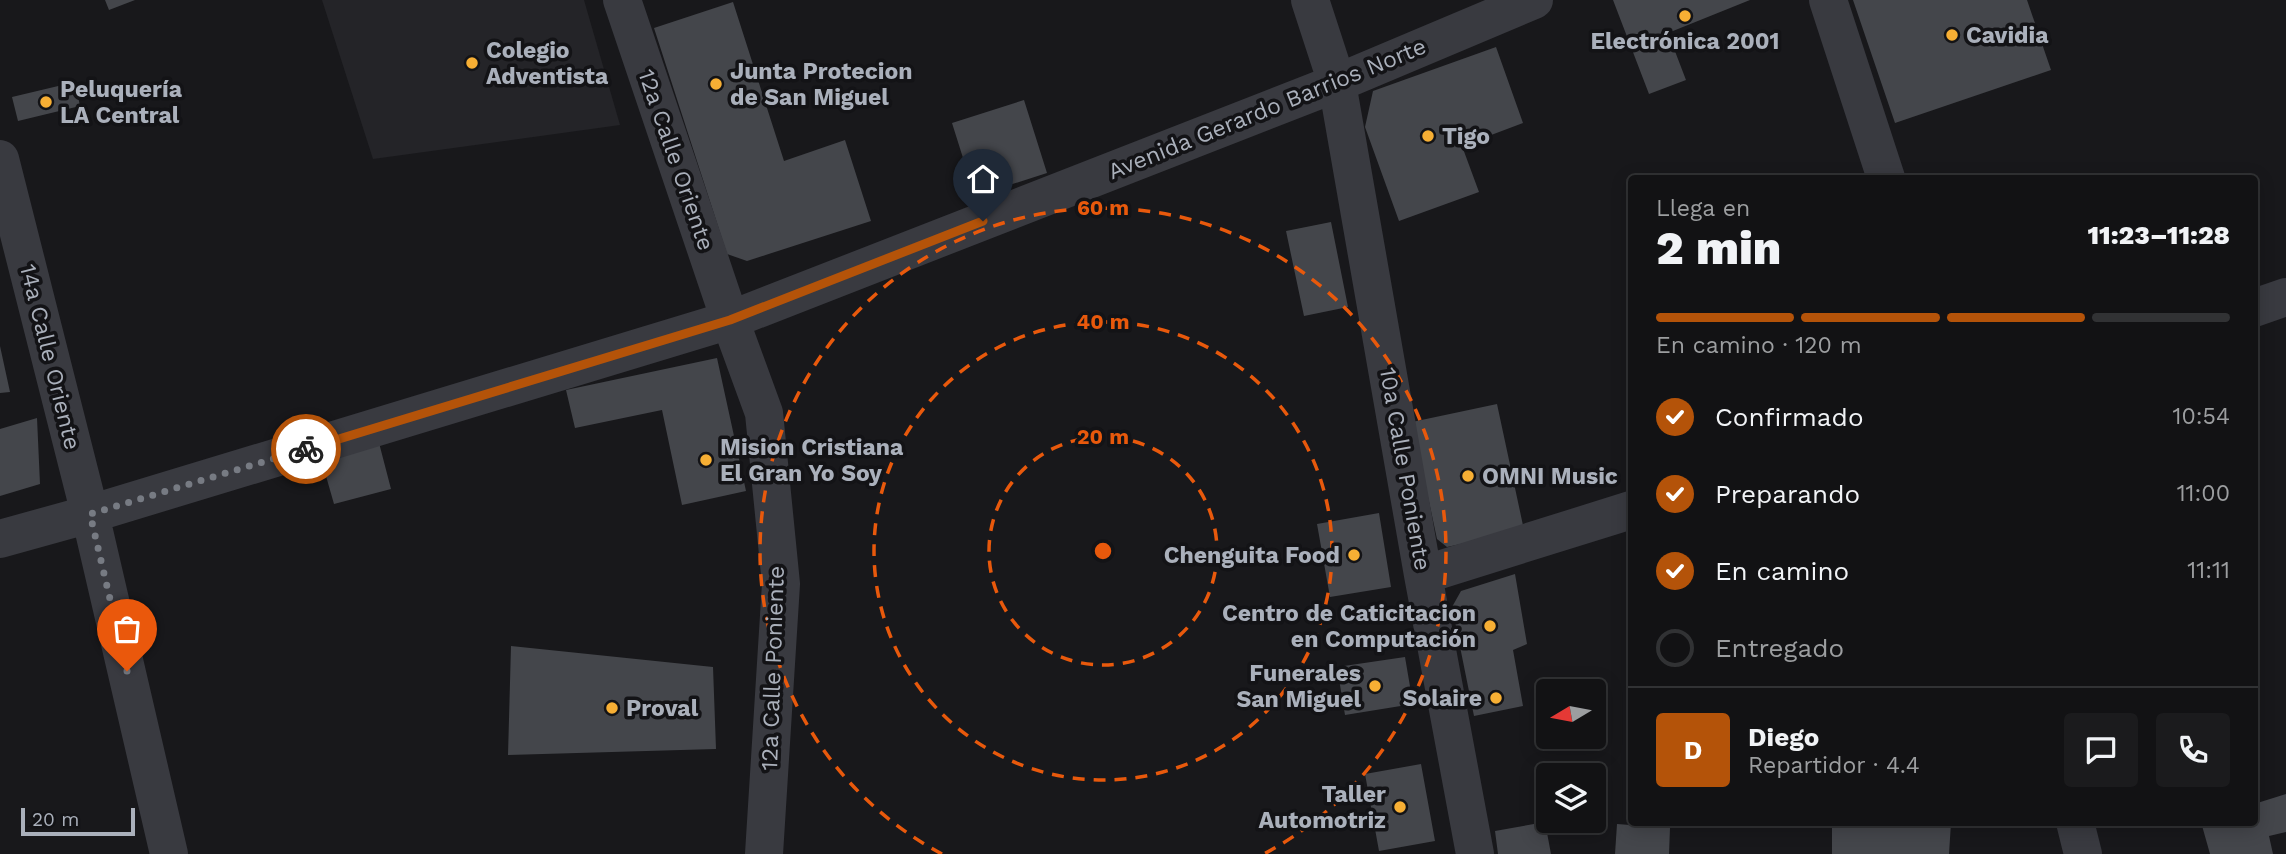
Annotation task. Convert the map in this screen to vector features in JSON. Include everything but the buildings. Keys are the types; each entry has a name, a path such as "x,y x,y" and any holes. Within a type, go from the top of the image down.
{"street":[{"name":"12a Calle Oriente","path":"622,0 730,320"},
{"name":"10a Calle Poniente","path":"1310,0 1336,83 1475,854"},
{"name":"Avenida Gerardo Barrios Norte","path":"0,539 730,320 1336,83 1534,0"},
{"path":"1828,0 1885,175"},
{"name":"14a Calle Oriente","path":"0,159 90,514 169,854"},
{"path":"2258,306 2286,297"},
{"name":"12a Calle Poniente","path":"730,320 764,413 781,584 764,854"},
{"path":"1423,575 1628,511"},
{"path":"2076,826 2083,854"}],"shaded area":[{"name":"Colegio Adventista","path":"322,0 584,0 620,125 373,159"}],"way so far":[{"path":"127,671 90,514 306,449"}],"place":[{"name":"Electrónica 2001","path":"1685,16"},
{"name":"Cavidia","path":"1952,35"},
{"name":"Colegio Adventista","path":"472,63"},
{"name":"Junta Protecion de San Miguel","path":"716,84"},
{"name":"Peluquería LA Central","path":"46,102"},
{"name":"Tigo","path":"1428,136"},
{"name":"Mision Cristiana El Gran Yo Soy","path":"706,460"},
{"name":"OMNI Music","path":"1468,476"},
{"name":"Chenguita Food","path":"1354,555"},
{"name":"Centro de Caticitacion en Computación","path":"1490,626"},
{"name":"Funerales San Miguel","path":"1375,686"},
{"name":"Solaire","path":"1496,698"},
{"name":"Proval","path":"612,708"},
{"name":"Taller Automotriz","path":"1400,807"}],"route":[{"path":"306,449 730,320 983,221"}]}
